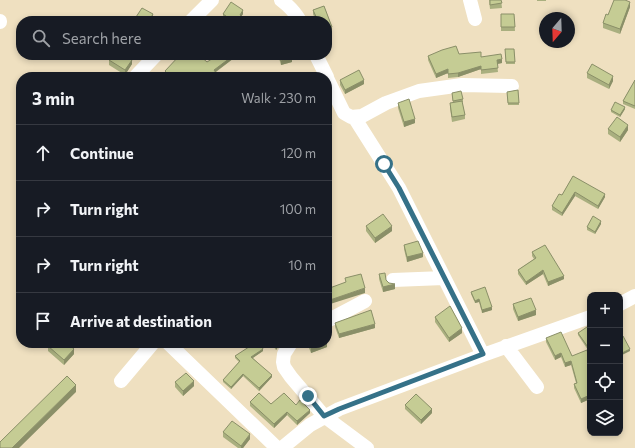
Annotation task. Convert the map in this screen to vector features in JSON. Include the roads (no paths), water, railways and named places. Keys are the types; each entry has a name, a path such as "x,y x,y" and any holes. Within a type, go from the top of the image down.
{"street":[{"path":"196,16 212,0"},
{"path":"281,0 289,6 297,16"},
{"path":"470,0 475,18"},
{"path":"140,72 151,60"},
{"path":"318,60 324,72"},
{"path":"332,96 346,116 354,118 362,116 386,103 419,91 462,85 512,86"},
{"path":"354,118 399,188 483,354"},
{"path":"393,280 444,278"},
{"path":"623,302 635,296"},
{"path":"332,318 365,301"},
{"path":"282,448 300,432 324,416 339,409 483,354 587,318"},
{"path":"506,346 537,387"},
{"path":"121,381 149,348"},
{"path":"173,348 277,448"},
{"path":"288,348 284,354 284,367 324,416 367,448"}]}
